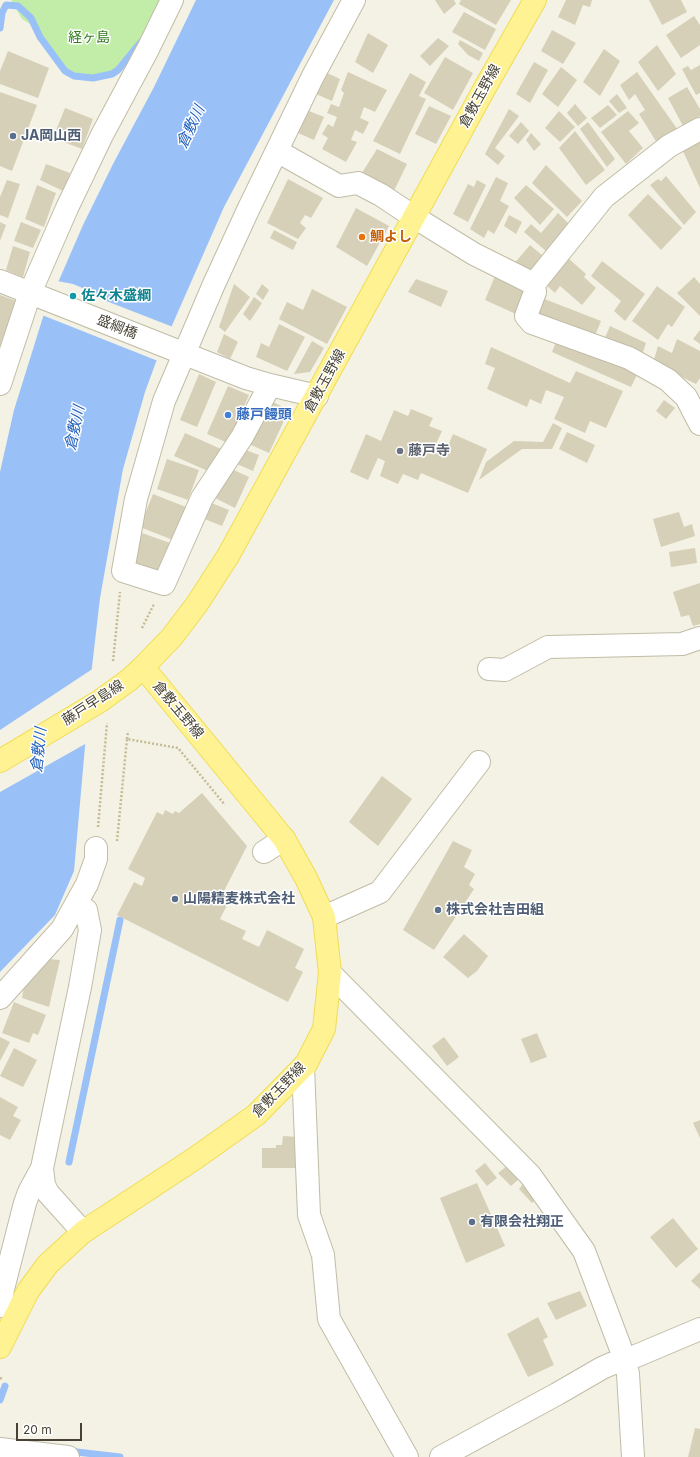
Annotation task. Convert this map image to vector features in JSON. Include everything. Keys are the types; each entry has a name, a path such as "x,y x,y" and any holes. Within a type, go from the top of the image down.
{"main road":[{"name":"倉敷玉野線","path":"0,1347 28,1291 48,1264 83,1232 194,1159 256,1115 306,1064 324,1029 330,973 324,917 306,878 284,838 143,668 172,637 197,604 228,556 535,0"},
{"name":"藤戸早島線","path":"0,761 104,711 129,680 143,668"}],"street":[{"path":"0,384 67,208 102,135 148,49 172,0"},
{"path":"270,385 242,437 202,498 164,584 123,571 136,499 179,352 220,271 313,76 354,0"},
{"path":"700,129 669,146 604,197 534,284 535,292 526,316 532,323 629,358 668,380 686,397 700,424"},
{"path":"277,151 338,186 358,183 381,195 474,254 534,284"},
{"name":"盛綱橋","path":"0,281 179,352 270,385 317,396"},
{"path":"489,669 505,670 548,648 682,644 700,638"},
{"path":"324,917 380,892 479,762"},
{"path":"264,852 284,838"},
{"path":"0,998 62,929 88,884 96,859 106,848"},
{"path":"0,1306 25,1203 29,1192 42,1168 80,988 90,930 86,910 76,904"},
{"path":"330,973 530,1175 584,1252 625,1360 628,1374 633,1457"},
{"path":"303,1067 309,1215 323,1255 329,1319 407,1457"},
{"path":"42,1168 44,1185 48,1193 83,1232"},
{"path":"442,1457 602,1368 700,1329"},
{"path":"0,1449 68,1457"}],"path":[{"path":"114,661 117,613 123,571"},
{"path":"142,628 164,584"},
{"path":"104,711 106,848"},
{"path":"106,848 128,731"},
{"path":"127,739 178,748 228,809"}],"green space":[{"name":"経ヶ島","path":"11,0 161,0 142,38 114,71 95,76 73,73 62,66 35,27 22,19"}],"water":[{"name":"倉敷川","path":"196,0 334,0 224,207 156,362 145,392 123,469 100,598 92,667 74,871 55,915 0,972 0,472 14,410 43,317 83,225 113,164 154,87"}],"pier":[{"path":"57,281 73,284 85,289 96,297 173,327 158,361 42,315"},
{"path":"94,668 87,743 0,792 0,730"}],"building":[{"path":"435,0 454,0 456,4 444,14"},
{"path":"461,0 511,0 496,25 459,4"},
{"path":"566,0 592,0 590,7 583,5 575,25 558,17"},
{"path":"649,0 681,0 687,12 662,25"},
{"path":"464,12 496,29 485,50 452,32"},
{"path":"694,16 700,25 700,45 681,58 666,35"},
{"path":"552,30 576,43 563,64 541,51"},
{"path":"368,33 388,45 373,73 355,62"},
{"path":"438,38 449,46 430,66 420,56"},
{"path":"460,40 483,53 479,61 468,55 458,44"},
{"path":"657,45 676,74 658,91 638,62"},
{"path":"604,49 620,61 600,96 583,82"},
{"path":"8,51 49,68 38,98 0,84 0,71"},
{"path":"445,57 473,73 453,110 424,93"},
{"path":"534,62 548,70 530,103 516,94"},
{"path":"700,65 700,93 696,95 682,69 688,66 691,70"},
{"path":"561,67 577,80 558,107 542,94"},
{"path":"325,72 340,79 332,101 316,94"},
{"path":"348,72 387,90 375,112 364,107 360,118 369,122 363,134 355,130 351,140 357,142 346,162 322,149 328,138 322,134 328,124 333,127 337,117 327,113 331,104 339,107 344,93 341,90"},
{"path":"637,72 678,130 657,143 639,114 645,110 635,94 629,100 620,85"},
{"path":"410,73 426,82 419,96 426,99 400,154 373,141"},
{"path":"687,87 700,109 700,116 683,126 668,98"},
{"name":"JA岡山西","path":"0,92 37,105 12,171 0,166"},
{"path":"617,94 627,108 619,113 609,101"},
{"path":"575,104 587,118 578,126 567,113"},
{"path":"608,105 617,115 600,128 591,118"},
{"path":"429,106 451,116 436,144 415,134"},
{"path":"65,108 93,119 82,149 53,138"},
{"path":"509,109 519,116 495,148 505,156 498,165 485,154"},
{"path":"309,111 324,117 314,140 298,133"},
{"path":"559,111 575,127 560,142 545,128"},
{"path":"628,111 639,123 629,131 643,148 626,164 601,132"},
{"path":"521,122 529,131 518,144 509,136"},
{"path":"588,122 615,159 607,167 580,129"},
{"path":"575,131 605,170 586,185 559,148"},
{"path":"531,133 541,144 534,151 526,140"},
{"path":"700,137 700,188 681,147"},
{"path":"377,149 407,164 393,193 360,176"},
{"path":"46,164 70,173 63,191 40,180"},
{"path":"546,165 582,201 567,217 532,183"},
{"path":"666,176 696,212 684,225 650,185 658,179 661,181"},
{"path":"496,177 508,183 500,201 509,206 494,234 488,230 484,238 470,229"},
{"path":"288,179 323,198 311,218 305,215 300,223 306,228 298,239 267,223"},
{"path":"7,180 20,184 8,218 0,215 0,197"},
{"path":"477,180 486,185 468,222 453,214 468,184 474,187"},
{"path":"37,185 56,193 44,227 25,219"},
{"path":"526,185 554,209 540,225 514,198"},
{"path":"648,194 682,228 661,250 628,215"},
{"name":"鯛よし","path":"356,208 389,226 367,266 336,247"},
{"path":"558,213 571,226 547,252 524,232 531,224 541,233"},
{"path":"509,215 522,222 516,234 504,226"},
{"path":"0,222 6,225 0,241"},
{"path":"21,222 41,230 33,248 14,241"},
{"path":"274,230 297,242 293,250 270,238"},
{"path":"530,245 543,256 526,276 513,265"},
{"path":"13,246 30,252 23,277 6,270"},
{"path":"568,258 586,274 584,277 596,288 582,305 560,286 555,293 545,284"},
{"path":"602,261 645,294 625,321 614,311 621,301 591,276"},
{"path":"495,276 529,292 518,315 485,300"},
{"path":"694,277 700,284 700,316 677,293"},
{"path":"416,279 448,291 441,307 408,292"},
{"path":"234,284 250,297 225,332 219,327"},
{"path":"262,284 269,290 263,300 256,294"},
{"path":"657,286 685,307 672,327 668,324 658,340 632,321"},
{"path":"312,289 347,307 327,344 279,319 287,302 303,310"},
{"path":"0,295 16,301 0,348"},
{"path":"254,297 262,303 250,321 243,314"},
{"path":"542,298 601,321 594,338 535,314"},
{"path":"279,324 305,337 287,371 256,357 261,343 269,347"},
{"path":"610,326 646,343 643,352 604,340"},
{"path":"700,330 700,344 693,339"},
{"path":"224,334 238,342 230,359 217,352"},
{"path":"558,337 639,371 631,387 552,352"},
{"path":"677,339 700,351 700,378 696,384 653,363 658,346 672,353"},
{"path":"312,341 324,348 310,372 294,374"},
{"path":"491,347 570,383 576,371 623,391 606,428 590,421 585,433 554,419 564,397 546,390 541,404 530,399 527,407 487,389 495,368 485,364"},
{"path":"199,374 216,382 197,427 180,420"},
{"name":"藤戸饅頭","path":"228,386 249,395 228,443 207,434"},
{"path":"269,400 289,410 269,453 249,444"},
{"path":"664,400 675,408 666,419 656,411"},
{"name":"藤戸寺","path":"411,409 433,418 429,426 442,431 434,448 445,453 453,434 487,449 468,493 421,473 418,480 403,474 398,484 380,476 385,461 378,458 368,480 350,472 366,434 381,441 394,410 408,416"},
{"path":"553,423 562,428 552,449 522,449 479,480 486,462 514,441 543,442"},
{"path":"567,432 595,445 587,463 559,449"},
{"path":"185,433 221,449 210,472 174,456"},
{"path":"243,449 259,455 253,471 237,464"},
{"path":"167,459 199,470 188,500 157,489"},
{"path":"225,466 249,477 235,508 211,496"},
{"path":"153,494 186,507 173,540 140,527"},
{"path":"209,502 229,510 222,526 202,518"},
{"path":"679,512 684,527 692,524 695,536 661,547 653,519"},
{"path":"139,532 170,543 159,574 128,563"},
{"path":"695,548 697,563 671,567 669,552"},
{"path":"700,583 700,624 693,626 689,615 681,617 673,592"},
{"path":"382,776 412,799 378,846 349,822"},
{"name":"山陽精麦株式会社","path":"202,793 247,846 221,897 229,901 220,919 246,931 242,939 259,947 267,930 304,949 295,968 303,972 288,1002 117,915 134,882 142,886 145,878 128,869 157,812 163,815 165,810 173,814 175,811 179,813"},
{"name":"株式会社吉田組","path":"453,841 472,850 464,867 475,874 469,885 474,889 434,950 403,930"},
{"path":"464,934 488,956 477,971 468,978 443,957"},
{"path":"48,959 60,960 49,1007 22,998 24,986"},
{"path":"14,1002 46,1015 38,1035 33,1033 29,1043 2,1033"},
{"path":"537,1033 547,1057 531,1063 521,1039"},
{"path":"0,1037 10,1042 0,1061"},
{"path":"444,1037 459,1057 447,1066 432,1046"},
{"path":"14,1048 37,1060 23,1087 0,1076"},
{"path":"0,1097 18,1107 13,1116 21,1120 10,1140 0,1135"},
{"path":"700,1120 700,1138 693,1123"},
{"path":"283,1136 298,1137 298,1168 262,1168 262,1148 276,1148 276,1145 282,1145"},
{"path":"485,1163 497,1178 487,1186 475,1171"},
{"path":"507,1166 519,1179 511,1186 498,1173"},
{"name":"有限会社翔正","path":"477,1183 505,1246 466,1263 440,1198"},
{"path":"524,1183 538,1198 532,1203 519,1189"},
{"path":"673,1218 698,1249 676,1268 650,1237"},
{"path":"700,1272 700,1289 691,1281"},
{"path":"580,1291 587,1306 556,1320 547,1303"},
{"path":"538,1317 548,1337 543,1340 554,1365 528,1377 507,1334"},
{"path":"695,1428 700,1429 700,1457 688,1457"}],"waterway":[{"path":"0,28 2,13 6,5 18,6 31,18 40,37 65,71 74,76 93,78 112,74 118,70 141,42"},
{"path":"69,1162 120,920"},
{"path":"0,1400 5,1386"},
{"path":"68,1451 120,1457"}],"place":[{"name":"JA岡山西","path":"13,136"},
{"name":"鯛よし","path":"362,237"},
{"name":"佐々木盛綱","path":"73,296"},
{"name":"藤戸饅頭","path":"228,415"},
{"name":"藤戸寺","path":"400,451"},
{"name":"山陽精麦株式会社","path":"175,899"},
{"name":"株式会社吉田組","path":"438,910"},
{"name":"有限会社翔正","path":"472,1222"}]}
